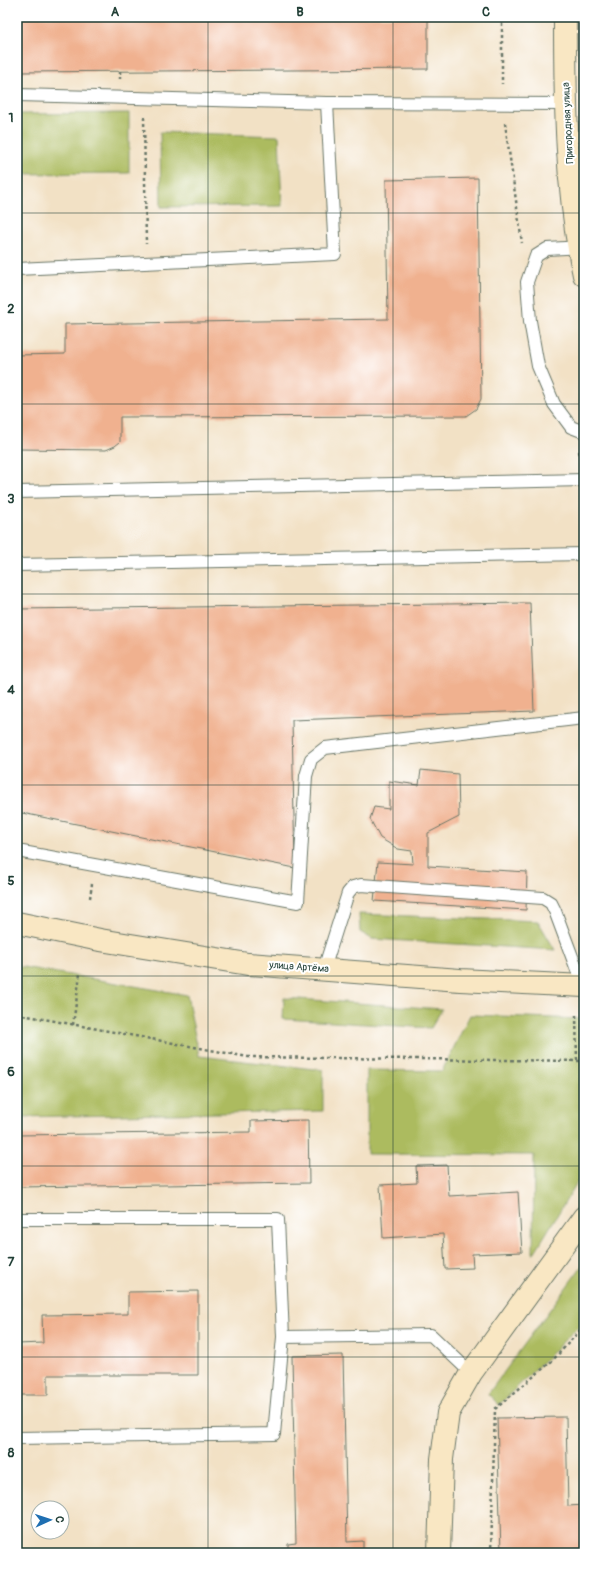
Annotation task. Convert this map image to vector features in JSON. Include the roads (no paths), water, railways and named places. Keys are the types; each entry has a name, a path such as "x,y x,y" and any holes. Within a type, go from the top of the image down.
{"street":[{"name":"Пригородная улица","path":"565,17 566,104 572,196 581,247 584,275"},
{"name":"улица Артёма","path":"17,922 100,940 248,964 460,980 583,986"},
{"path":"439,1553 442,1459 448,1413 470,1373 584,1217"}],"lane":[{"path":"17,95 327,103 566,104"},
{"path":"17,269 335,254 327,103"},
{"path":"581,247 548,249 536,256 527,282 530,321 538,366 554,404 571,427 584,432"},
{"path":"17,492 584,480"},
{"path":"17,565 584,554"},
{"path":"17,851 298,902 306,776 311,758 325,748 584,718"},
{"path":"324,969 348,893 353,887 361,885 543,898 551,903 555,911 583,986"},
{"path":"17,1219 278,1219 283,1337 274,1434 17,1438"},
{"path":"283,1337 431,1335 470,1373"}]}
